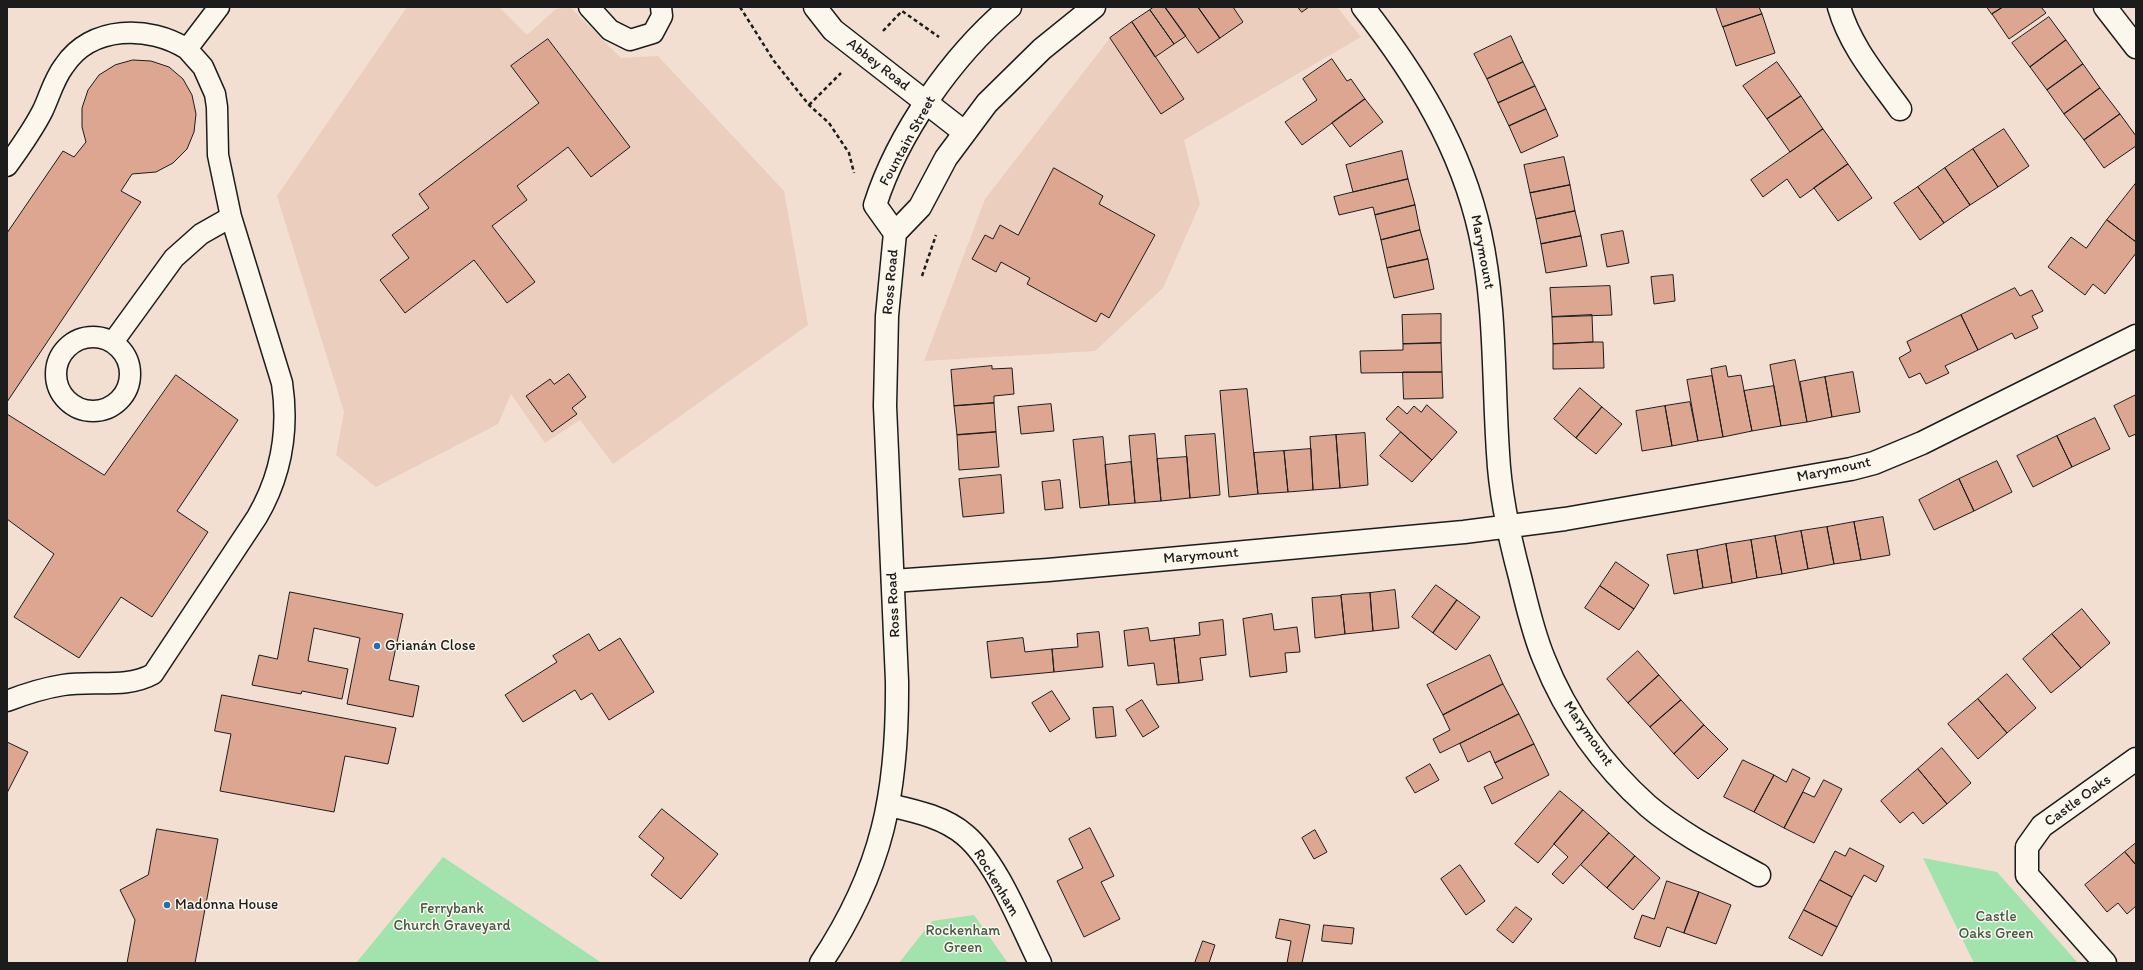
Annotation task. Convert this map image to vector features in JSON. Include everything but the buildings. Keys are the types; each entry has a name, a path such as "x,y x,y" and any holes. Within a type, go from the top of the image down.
{"street":[{"name":"Abbey Road","path":"815,7 833,30 964,132"},
{"name":"Fountain Street","path":"896,233 875,205 883,182 911,128 946,75 979,35 1010,7"},
{"path":"896,233 920,207 946,158 987,103 1042,49 1094,7"},
{"name":"Marymount","path":"1363,7 1408,69 1437,115 1465,180 1475,212 1485,255 1492,305 1495,346 1498,452 1508,527 1527,605 1543,658 1563,700 1590,741 1618,776 1649,806 1690,836 1759,875"},
{"path":"1839,7 1850,36 1900,110"},
{"path":"2105,7 2136,48"},
{"name":"Ross Road","path":"821,963 862,893 879,844 889,805 897,715 893,581 885,406 887,316 896,233"},
{"name":"Marymount","path":"893,581 1071,568 1436,535 1508,527 1851,469 1874,463 1922,443 2136,336"},
{"name":"Castle Oaks","path":"2105,963 2027,875 2027,847 2042,826 2136,759"},
{"name":"Rockenham","path":"889,805 934,818 951,825 970,841 985,859 996,876 1040,963"}],"lane":[{"path":"187,49 219,7"},
{"path":"589,7 610,30 630,40 653,33 662,16 660,7"},
{"path":"7,166 35,125 64,65 75,53 106,36 124,32 159,36 187,49 203,67 215,94 217,107 218,155 230,217 277,364 284,401 284,432 280,457 275,479 268,499 153,674 143,680 129,682 63,685 7,701"},
{"path":"114,342 174,258 201,234 230,217"}],"path":[{"path":"740,7 774,61 809,106 829,123 849,153 855,175"},
{"path":"887,27 902,11 935,33"},
{"path":"809,106 819,96"}],"shaded area":[{"path":"407,7 499,7 527,35 556,9 570,7 621,58 658,56 784,191 808,325 613,464 580,420 545,443 511,394 498,424 376,487 336,455 344,412 277,196"},
{"path":"1154,7 1337,7 1361,37 1184,140 1200,204 1163,288 1095,351 924,361 985,199 1110,38"}],"green space":[{"name":"Ferrybank Church Graveyard","path":"443,857 602,963 356,963"},
{"name":"Castle Oaks Green","path":"1923,858 1997,872 2078,963 1974,963"},
{"name":"Rockenham Green","path":"974,915 1008,963 899,963 932,921"}],"place":[{"name":"Grianán Close","path":"377,646"},
{"name":"Madonna House","path":"167,905"}]}
